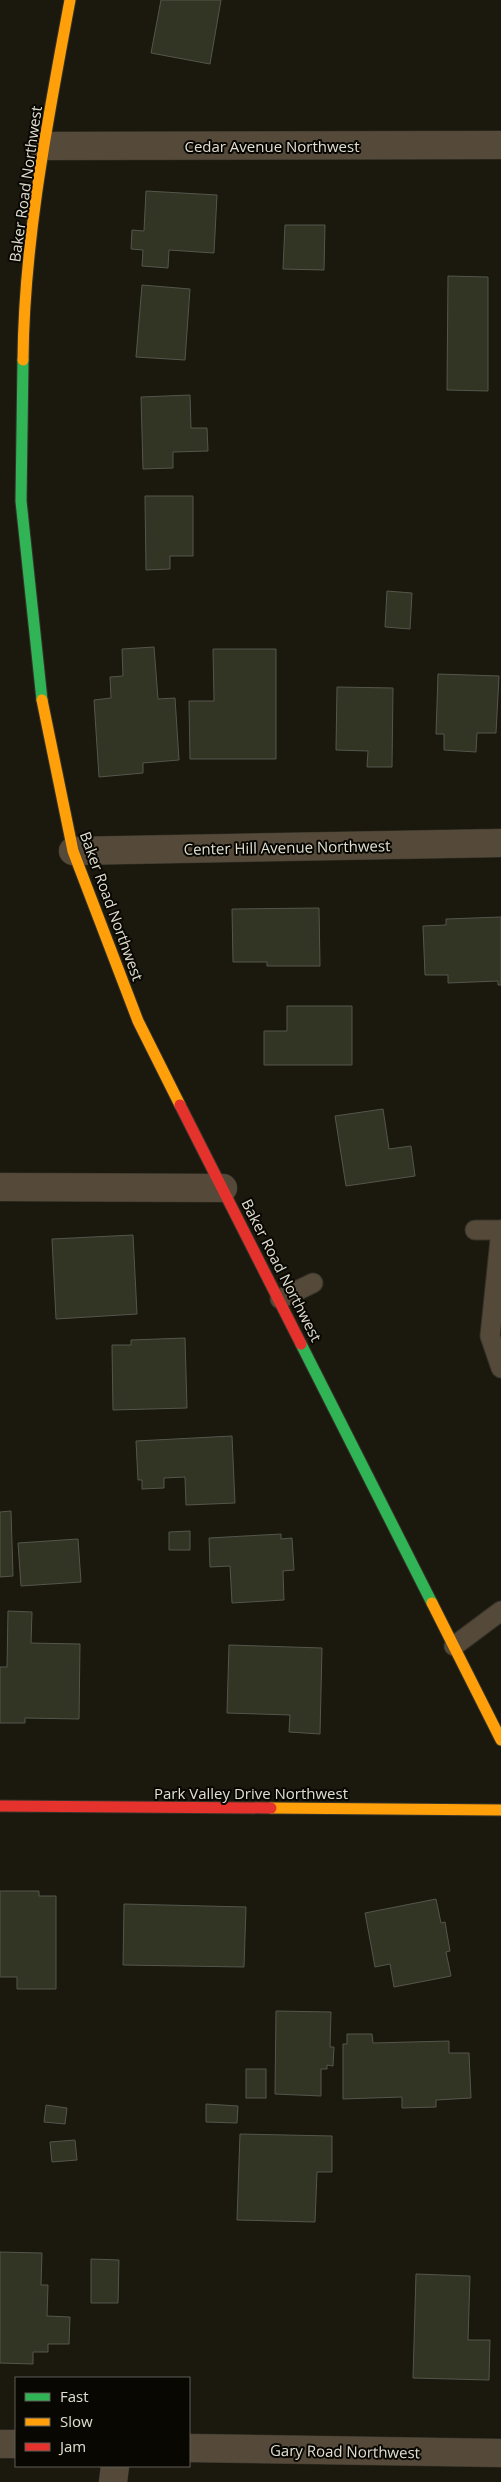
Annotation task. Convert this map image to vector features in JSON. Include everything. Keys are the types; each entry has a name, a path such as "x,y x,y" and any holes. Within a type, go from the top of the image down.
{"street":[{"name":"Baker Road Northwest","path":"70,0 43,146 23,316 22,501 40,692 74,851 138,1021 501,1740"},
{"name":"Cedar Avenue Northwest","path":"43,146 501,145"},
{"name":"Center Hill Avenue Northwest","path":"74,851 501,843"},
{"path":"0,1187 223,1188"},
{"name":"Park Valley Drive Northwest","path":"0,1806 501,1810"},
{"path":"0,2444 15,2444"},
{"name":"Gary Road Northwest","path":"190,2448 501,2454"},
{"path":"114,2482 115,2467"}],"lane":[{"path":"475,1230 501,1230 490,1336 501,1368"},
{"path":"280,1299 314,1283"},
{"path":"454,1646 501,1611"}],"building":[{"path":"161,0 221,0 210,64 151,53"},
{"path":"146,191 217,195 214,253 169,250 168,268 142,266 143,250 131,249 132,230 144,231"},
{"path":"285,225 325,225 324,270 283,269"},
{"path":"448,276 488,277 488,391 447,390"},
{"path":"142,285 190,289 185,360 136,357"},
{"path":"190,395 191,428 207,428 208,451 173,452 173,468 143,469 141,397"},
{"path":"145,496 193,496 193,556 170,556 170,569 146,570"},
{"path":"387,591 412,593 410,629 385,627"},
{"path":"154,647 158,699 175,698 179,760 143,763 143,773 99,777 94,700 111,698 110,677 123,676 122,649"},
{"path":"213,649 276,649 276,759 190,759 189,701 214,701"},
{"path":"438,674 499,676 496,733 477,733 476,752 444,750 444,734 436,734"},
{"path":"337,687 393,688 392,767 367,767 368,751 336,750"},
{"path":"319,908 320,966 267,966 267,962 233,962 232,909"},
{"path":"501,917 501,985 498,985 498,981 448,983 448,975 425,975 423,926 446,925 446,919"},
{"path":"287,1006 352,1006 352,1065 264,1065 264,1031 287,1031"},
{"path":"383,1109 389,1149 411,1146 415,1176 346,1186 335,1116"},
{"path":"133,1235 137,1314 56,1319 52,1239"},
{"path":"185,1338 187,1408 113,1410 112,1345 131,1345 131,1340"},
{"path":"232,1436 235,1503 186,1505 185,1477 164,1478 164,1488 142,1489 142,1480 138,1480 136,1441"},
{"path":"11,1511 13,1576 0,1577 0,1512"},
{"path":"190,1531 190,1550 169,1550 169,1532"},
{"path":"281,1534 281,1539 292,1538 294,1570 283,1571 284,1600 232,1603 230,1566 210,1567 209,1538"},
{"path":"78,1539 81,1582 21,1586 18,1543"},
{"path":"8,1611 32,1612 31,1643 80,1644 79,1719 25,1718 25,1723 0,1723 0,1667 7,1667"},
{"path":"229,1645 322,1648 320,1734 289,1732 290,1715 227,1713"},
{"path":"0,1891 39,1891 39,1896 56,1896 56,1989 17,1989 17,1977 0,1977"},
{"path":"436,1899 441,1923 445,1922 450,1951 446,1952 451,1976 394,1987 390,1964 375,1967 365,1913"},
{"path":"124,1904 246,1907 244,1967 123,1965"},
{"path":"276,2011 331,2012 330,2047 334,2047 333,2066 327,2065 327,2069 321,2069 321,2096 275,2094"},
{"path":"347,2034 372,2034 373,2043 449,2041 449,2053 469,2053 471,2098 436,2100 436,2107 402,2108 402,2097 343,2099 343,2044 347,2044"},
{"path":"246,2069 266,2069 266,2098 246,2098"},
{"path":"206,2104 238,2106 237,2123 206,2122"},
{"path":"46,2105 67,2108 65,2124 44,2122"},
{"path":"240,2134 332,2136 332,2172 317,2172 315,2222 237,2220"},
{"path":"75,2140 77,2160 52,2162 50,2142"},
{"path":"0,2252 42,2253 41,2285 48,2285 47,2316 70,2317 69,2344 48,2344 48,2352 33,2352 33,2364 0,2363"},
{"path":"91,2259 119,2260 118,2303 91,2303"},
{"path":"416,2274 470,2276 468,2340 490,2340 489,2380 413,2378"}],"traffic: fast":[{"path":"23,360 21,501 42,700"},
{"path":"301,1344 432,1603"}],"traffic: slow":[{"path":"23,360 24,315 33,224 46,134 70,0"},
{"path":"42,700 73,851 138,1021 180,1105"},
{"path":"432,1603 501,1740"},
{"path":"271,1808 501,1810"}],"traffic: jam":[{"path":"180,1105 301,1344"},
{"path":"0,1806 271,1808"}]}
